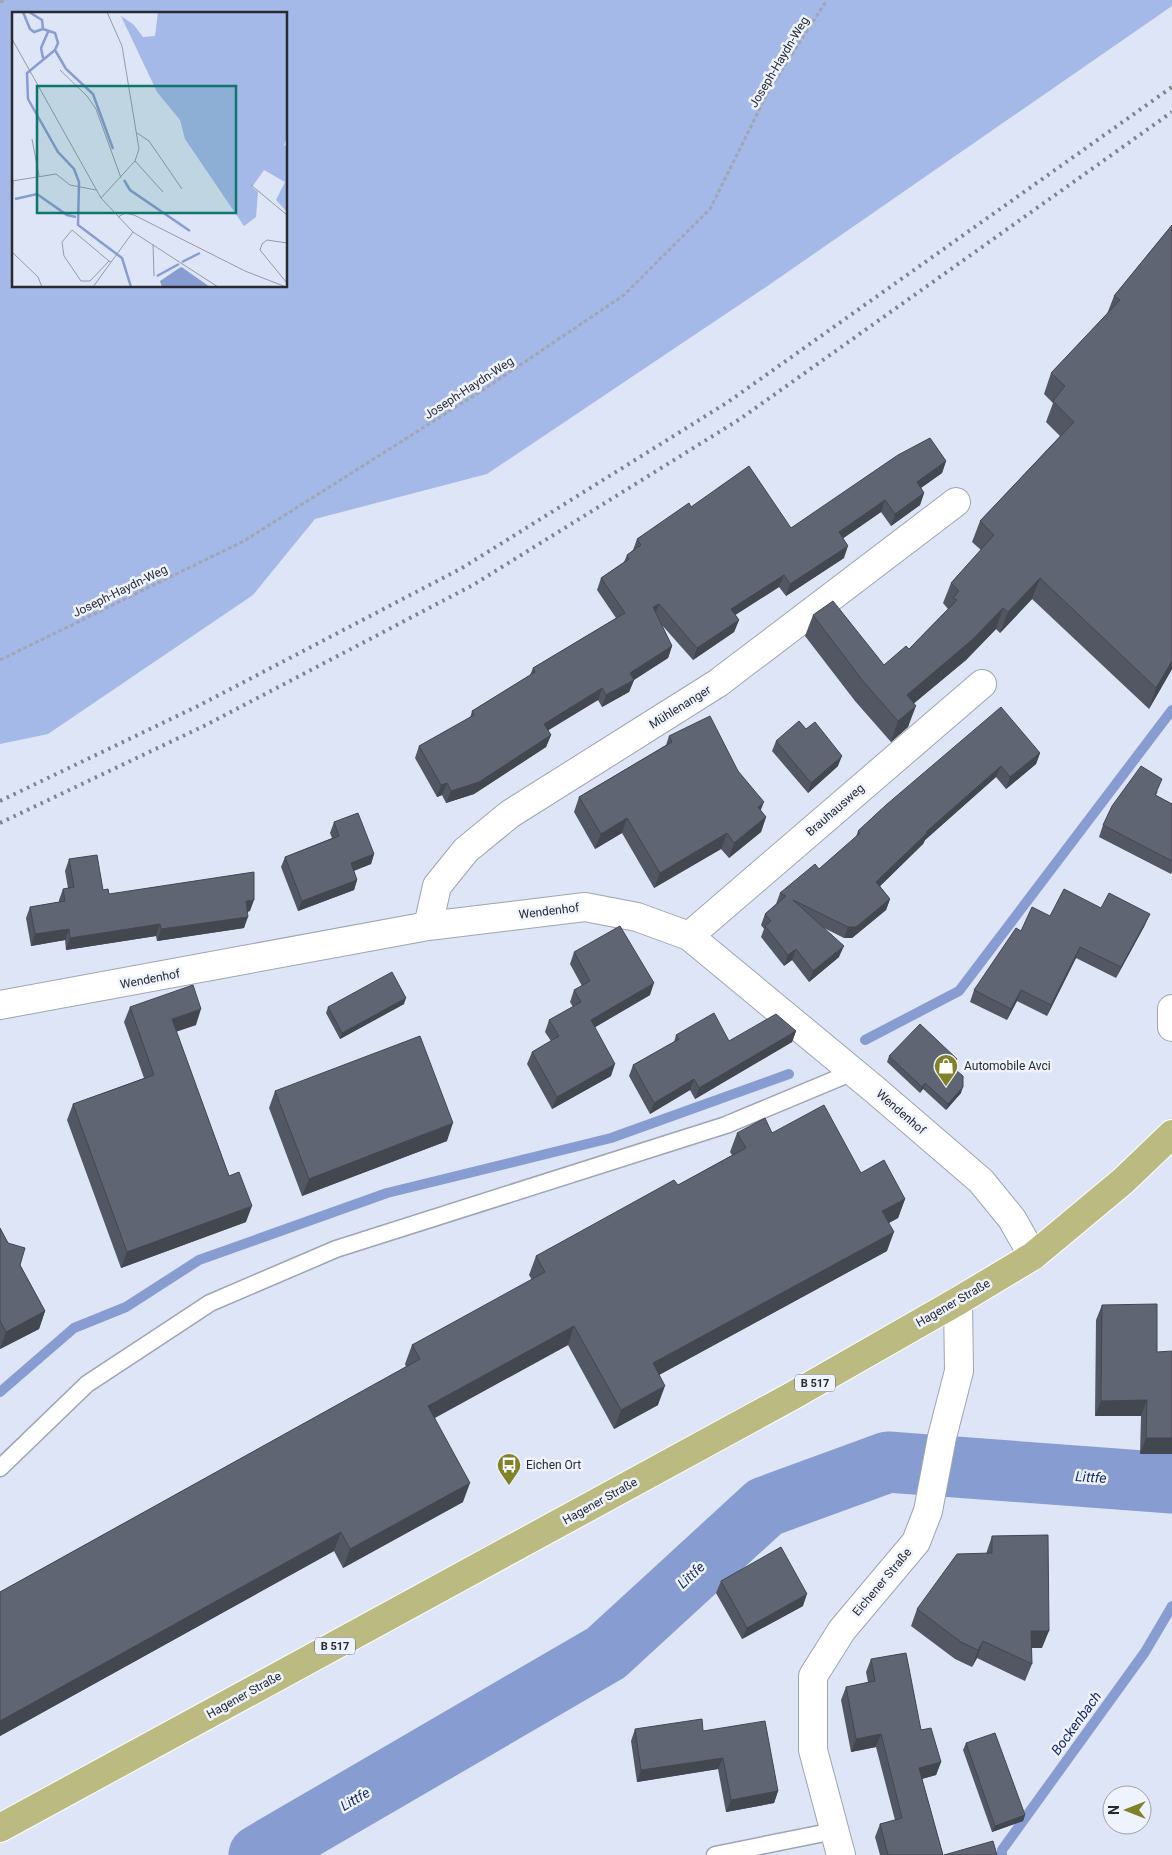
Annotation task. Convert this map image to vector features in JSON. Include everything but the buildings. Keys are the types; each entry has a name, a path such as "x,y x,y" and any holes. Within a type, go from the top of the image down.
{"main road":[{"name":"Hagener Straße","path":"0,1828 792,1396 958,1301 1033,1256 1123,1182 1172,1134"}],"street":[{"name":"Mühlenanger","path":"428,926 436,886 466,850 510,814 718,683 956,502"},
{"name":"Brauhausweg","path":"689,936 982,684"},
{"name":"Wendenhof","path":"0,1005 428,926 586,907 637,917 689,936 853,1072 981,1182 1012,1219 1033,1256"},
{"path":"1172,1009 1172,1027"},
{"name":"Eichener Straße","path":"838,1843 813,1750 813,1676 842,1630 916,1542 928,1511 942,1437 959,1371 958,1301"}],"lane":[{"path":"0,1468 87,1384 210,1304 336,1249 726,1125 853,1072"},
{"path":"715,1855 838,1843"}],"path":[{"path":"0,2 5,0"},
{"name":"Joseph-Haydn-Weg","path":"0,660 244,540 486,388 624,295 710,209 769,90 827,0"}],"shaded area":[{"path":"0,0 1172,0 1172,6 766,287 487,474 315,519 253,595 48,734 0,744"}],"waterway":[{"path":"865,1040 959,991 1172,710"},
{"path":"0,1392 74,1328 126,1307 199,1260 387,1193 611,1138 789,1074"},
{"name":"Littfe","path":"259,1855 606,1653 765,1507 888,1462 1172,1483"},
{"name":"Bockenbach","path":"1002,1855 1002,1850 1145,1652 1172,1606"}],"railway":[{"path":"0,801 198,706 462,568 728,402 1172,87"},
{"path":"0,823 206,725 473,585 740,419 1172,112"}],"place":[{"name":"Automobile Avci","path":"946,1087"},
{"name":"Eichen Ort","path":"509,1486"}]}
